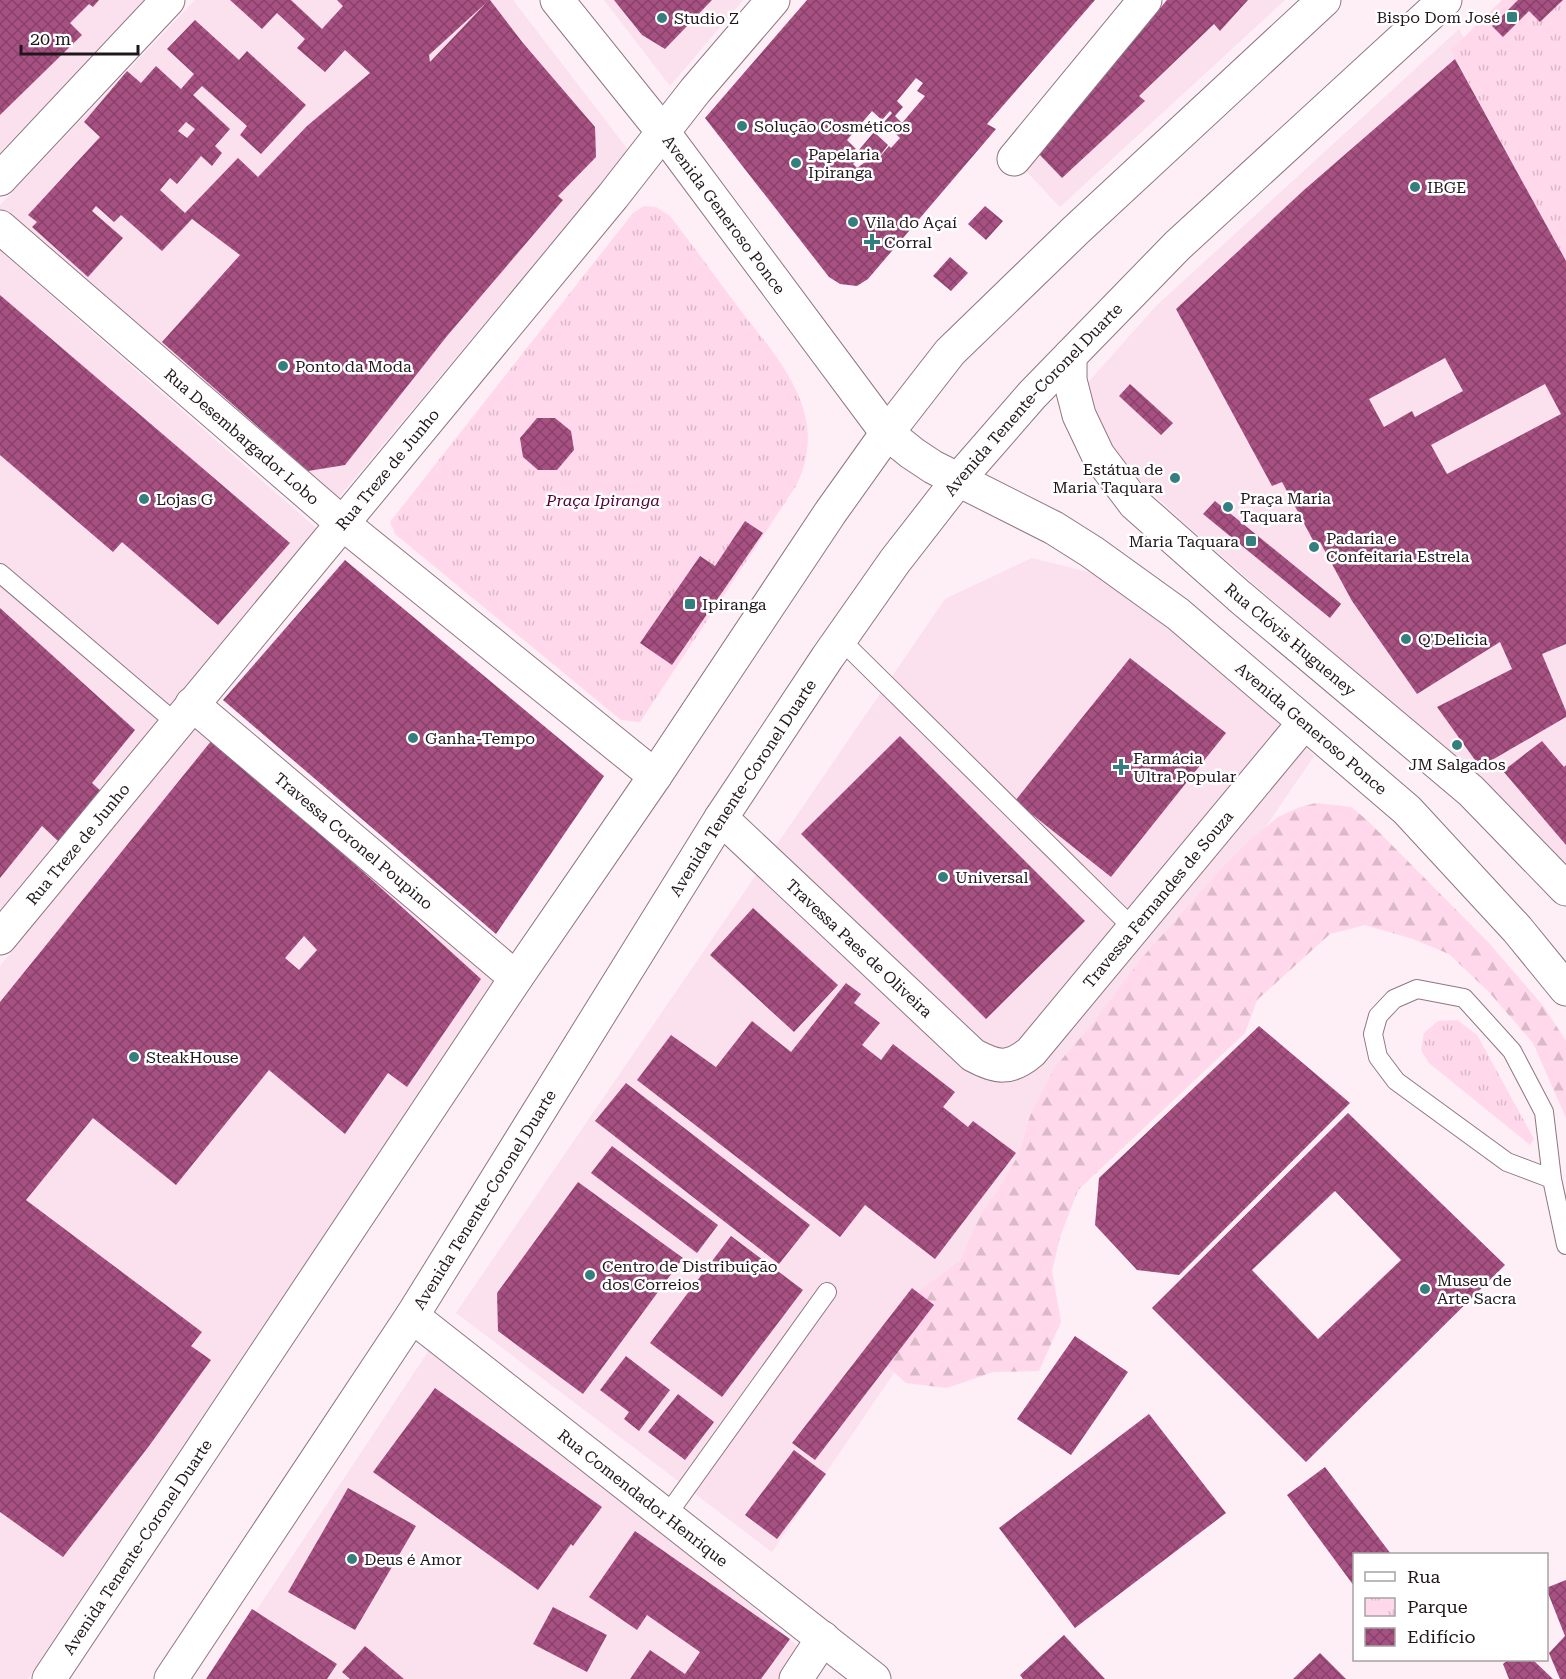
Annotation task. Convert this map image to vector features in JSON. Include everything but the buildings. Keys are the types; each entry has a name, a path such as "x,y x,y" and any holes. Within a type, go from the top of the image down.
{"main road":[{"path":"0,179 167,0"},
{"name":"Avenida Generoso Ponce","path":"557,0 663,132 887,433 912,453 958,480 1020,510 1092,552 1178,614 1407,810 1517,928 1566,989"},
{"name":"Rua Treze de Junho","path":"0,938 614,196 663,132 773,0"},
{"path":"1014,159 1145,0"},
{"name":"Avenida Tenente-Coronel Duarte","path":"49,1679 516,978 655,776 830,513 887,433 950,352 1075,231 1324,0"},
{"name":"Avenida Tenente-Coronel Duarte","path":"171,1679 412,1316 721,818 840,639 895,561 958,480 1032,395 1177,246 1444,0"},
{"name":"Rua Desembargador Lobo","path":"0,227 342,523 655,776"},
{"name":"Rua Clóvis Hugueney","path":"1070,356 1070,380 1078,415 1098,454 1135,504 1239,596 1471,790 1566,889"},
{"name":"Travessa Coronel Poupino","path":"184,714 516,978"},
{"name":"Travessa Fernandes de Souza","path":"1005,1066 1018,1063 1031,1052 1304,723"},
{"name":"Travessa Paes de Oliveira","path":"721,818 973,1055 989,1064 1005,1066"},
{"name":"Rua Comendador Henrique","path":"412,1316 874,1679"},
{"path":"796,1679 824,1638"}],"lane":[{"path":"0,573 184,714"},
{"path":"840,639 1134,928"},
{"path":"1552,1179 1507,1162 1396,1081 1378,1057 1373,1034 1378,1016 1394,999 1417,989 1464,998 1512,1051 1544,1112 1552,1179 1566,1245"},
{"path":"667,1515 827,1292"}],"shaded area":[{"path":"0,0 146,0 0,152"},
{"path":"195,0 513,0 629,151 339,497 0,210 0,205"},
{"path":"604,0 743,0 670,86"},
{"path":"1166,0 1285,0 1060,207 1026,171"},
{"path":"1459,29 1566,220 1566,881 1442,749 1183,522 1111,453 1084,387 1156,306"},
{"path":"0,251 317,529 0,916"},
{"path":"1032,558 1104,576 1240,677 1314,756 772,1552 456,1313 945,599"},
{"path":"199,722 494,980 28,1679 0,1679 0,966"},
{"path":"439,1335 810,1657 795,1679 211,1679"}],"green space":[{"path":"1502,0 1566,0 1566,261 1451,50"},
{"name":"Praça Ipiranga","path":"644,206 656,207 670,216 787,373 805,415 808,443 803,469 796,486 640,722 621,720 395,534 390,522 633,213"},
{"path":"1316,803 1351,807 1367,820 1488,942 1544,1007 1566,1041 1566,1118 1533,1043 1488,991 1449,954 1413,939 1365,925 1330,934 1257,1000 1245,1033 1078,1190 1060,1237 1052,1271 1061,1322 1039,1371 993,1372 947,1388 906,1383 884,1363 890,1328 923,1288 960,1261 980,1216 996,1194 1019,1154 1030,1116 1055,1067 1089,1028 1142,958 1221,869 1250,840 1278,817"},
{"path":"1457,1020 1477,1035 1534,1139 1530,1145 1429,1063 1421,1050 1424,1033 1438,1021"}],"place":[{"name":"Bispo Dom José","path":"1512,17"},
{"name":"Studio Z","path":"662,18"},
{"name":"Solução Cosméticos","path":"742,126"},
{"name":"Papelaria Ipiranga","path":"796,163"},
{"name":"IBGE","path":"1415,187"},
{"name":"Vila do Açaí","path":"853,222"},
{"name":"Corral","path":"872,242"},
{"name":"Ponto da Moda","path":"283,366"},
{"name":"Estátua de Maria Taquara","path":"1175,478"},
{"name":"Lojas G","path":"144,499"},
{"name":"Praça Maria Taquara","path":"1228,507"},
{"name":"Maria Taquara","path":"1251,541"},
{"name":"Padaria e Confeitaria Estrela","path":"1314,547"},
{"name":"Ipiranga","path":"690,604"},
{"name":"Q'Delicia","path":"1406,639"},
{"name":"Ganha-Tempo","path":"413,738"},
{"name":"JM Salgados","path":"1457,745"},
{"name":"Farmácia Ultra Popular","path":"1121,767"},
{"name":"Universal","path":"943,877"},
{"name":"SteakHouse","path":"134,1057"},
{"name":"Centro de Distribuição dos Correios","path":"590,1275"},
{"name":"Museu de Arte Sacra","path":"1425,1289"},
{"name":"Deus é Amor","path":"352,1559"}]}
